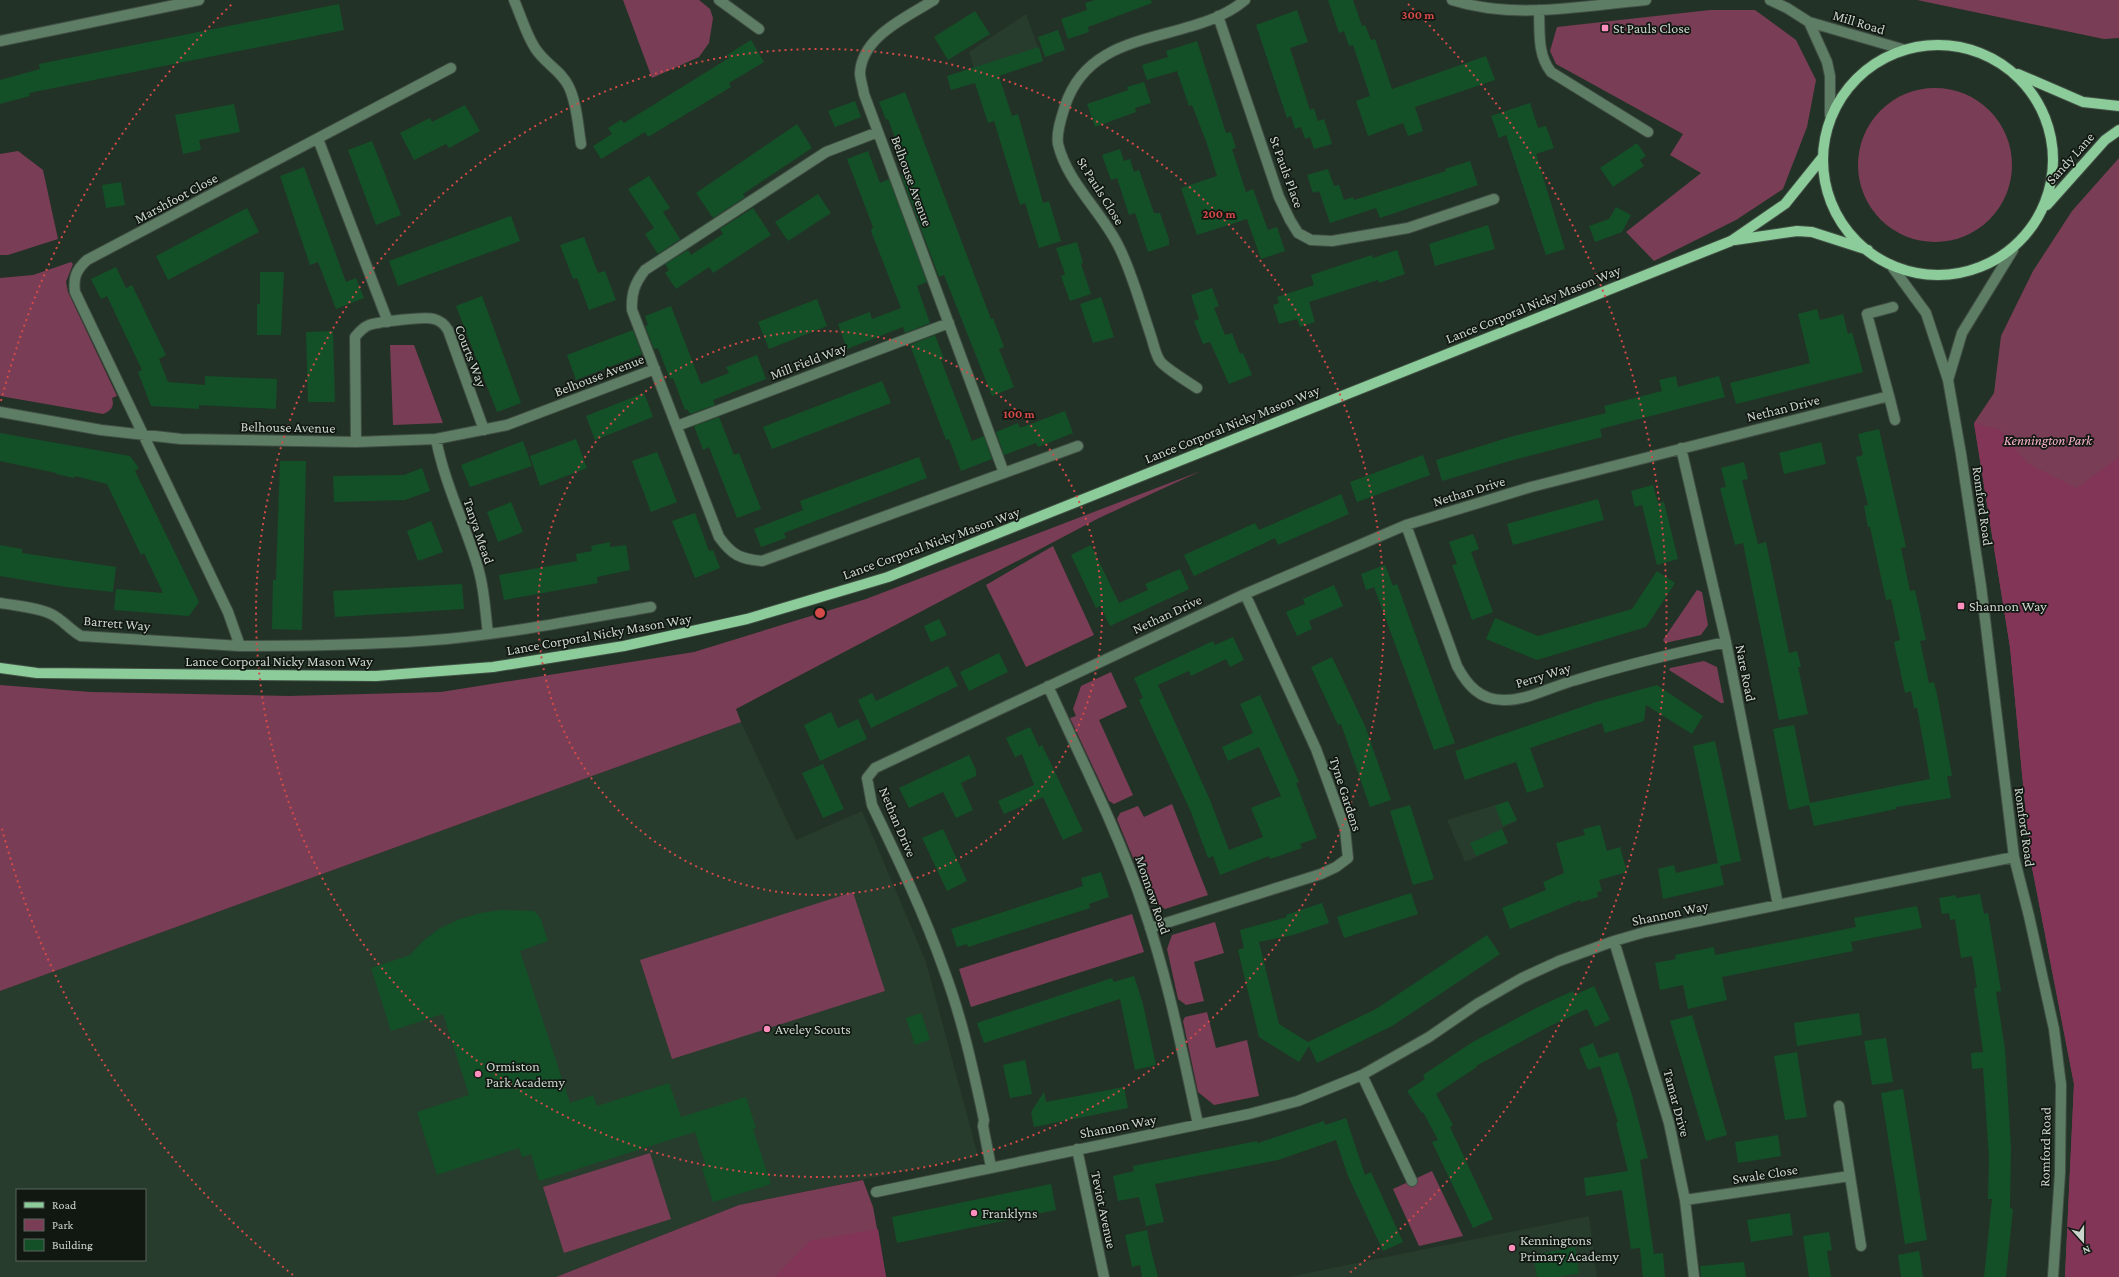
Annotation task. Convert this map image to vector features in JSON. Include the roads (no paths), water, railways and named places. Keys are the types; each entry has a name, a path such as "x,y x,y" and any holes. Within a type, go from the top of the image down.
{"main road":[{"path":"2018,74 2040,109 2050,136 2053,160 2051,186 2045,208 2035,225 2013,250 1968,271 1947,275 1920,274 1893,268 1868,250 1836,211 1825,185 1822,158 1824,138 1830,115 1853,81 1876,62 1902,49 1936,44 1969,48 1997,59 2018,74 2083,102 2119,106"},
{"name":"Sandy Lane","path":"2045,208 2105,140 2119,130"},
{"name":"Lance Corporal Nicky Mason Way","path":"0,668 37,673 376,676 493,667 624,646 747,619 895,574 1731,240 1785,204 1822,158"},
{"name":"Lance Corporal Nicky Mason Way","path":"1731,240 1797,230 1812,232 1868,250"}],"street":[{"path":"0,41 199,0"},
{"path":"514,0 535,48 547,62 558,70 569,88 573,99 581,144"},
{"path":"719,0 759,29"},
{"path":"878,132 864,94 860,72 868,48 882,33 934,0"},
{"name":"St Pauls Close","path":"1196,388 1160,361 1118,245 1069,170 1058,143 1060,120 1068,97 1078,77 1099,59 1120,48 1218,16 1236,7 1244,0"},
{"path":"1452,0 1473,7 1539,10 1646,0"},
{"name":"Mill Road","path":"1770,0 1788,8 1809,22 1902,49"},
{"path":"1539,10 1541,54 1544,64 1551,72 1648,132"},
{"name":"St Pauls Place","path":"1218,16 1279,197 1298,233 1311,240 1339,240 1408,228 1494,199"},
{"name":"Mill Road","path":"1809,22 1828,62 1830,76 1830,115"},
{"name":"Marshfoot Close","path":"240,646 228,612 75,292 75,277 79,268 87,260 451,68"},
{"name":"Belhouse Avenue","path":"0,412 101,430 196,439 356,442 436,439 508,425 655,369 632,310 634,285 645,270 826,152 878,132 1004,473"},
{"path":"318,139 388,322"},
{"name":"Romford Road","path":"1948,380 1962,332 2013,250"},
{"name":"Romford Road","path":"1893,268 1926,313 1948,380 1981,586 2014,857 2030,916 2049,1007 2060,1085 2060,1172 2052,1277"},
{"path":"1893,307 1867,314 1895,420"},
{"name":"Courts Way","path":"356,442 354,337 360,330 369,325 388,322 432,318 442,321 448,330 484,430"},
{"name":"Mill Field Way","path":"677,426 949,323"},
{"path":"655,369 719,537 729,551 746,560 762,561 1078,446"},
{"name":"Nethan Drive","path":"991,1167 971,1059 954,999 925,919 872,805 867,778 875,768 1245,594 1406,526 1531,487 1889,396"},
{"name":"Tanya Mead","path":"436,439 442,467 476,561 482,583 488,634"},
{"name":"Nare Road","path":"1681,448 1726,642 1778,905"},
{"name":"Perry Way","path":"1406,526 1457,666 1466,683 1481,695 1502,700 1522,698 1573,680 1642,660 1726,642"},
{"name":"Tyne Gardens","path":"1150,928 1321,874 1336,867 1348,858 1345,829 1316,749 1245,594"},
{"name":"Barrett Way","path":"0,603 53,615 70,630 81,636 240,646 362,644 488,634 651,607"},
{"name":"Monnow Road","path":"1048,686 1120,846 1150,928 1174,1012 1198,1124"},
{"name":"Shannon Way","path":"876,1192 1198,1124 1298,1101 1362,1075 1422,1041 1477,1004 1522,978 1559,961 1614,941 1645,932 2014,857"},
{"name":"Tamar Drive","path":"1614,941 1669,1122 1685,1200 1694,1277"},
{"path":"1362,1075 1412,1181"},
{"path":"1839,1106 1861,1246"},
{"name":"Teviot Avenue","path":"1077,1149 1104,1277"},
{"name":"Swale Close","path":"1685,1200 1850,1176"}],"place":[{"name":"St Pauls Close","path":"1605,28"},
{"name":"Shannon Way","path":"1961,606"},
{"name":"Aveley Scouts","path":"767,1029"},
{"name":"Ormiston Park Academy","path":"478,1074"},
{"name":"Franklyns","path":"974,1213"},
{"name":"Kenningtons Primary Academy","path":"1512,1248"}],"park label":[{"name":"Kennington Park","path":"2048,440"}]}
